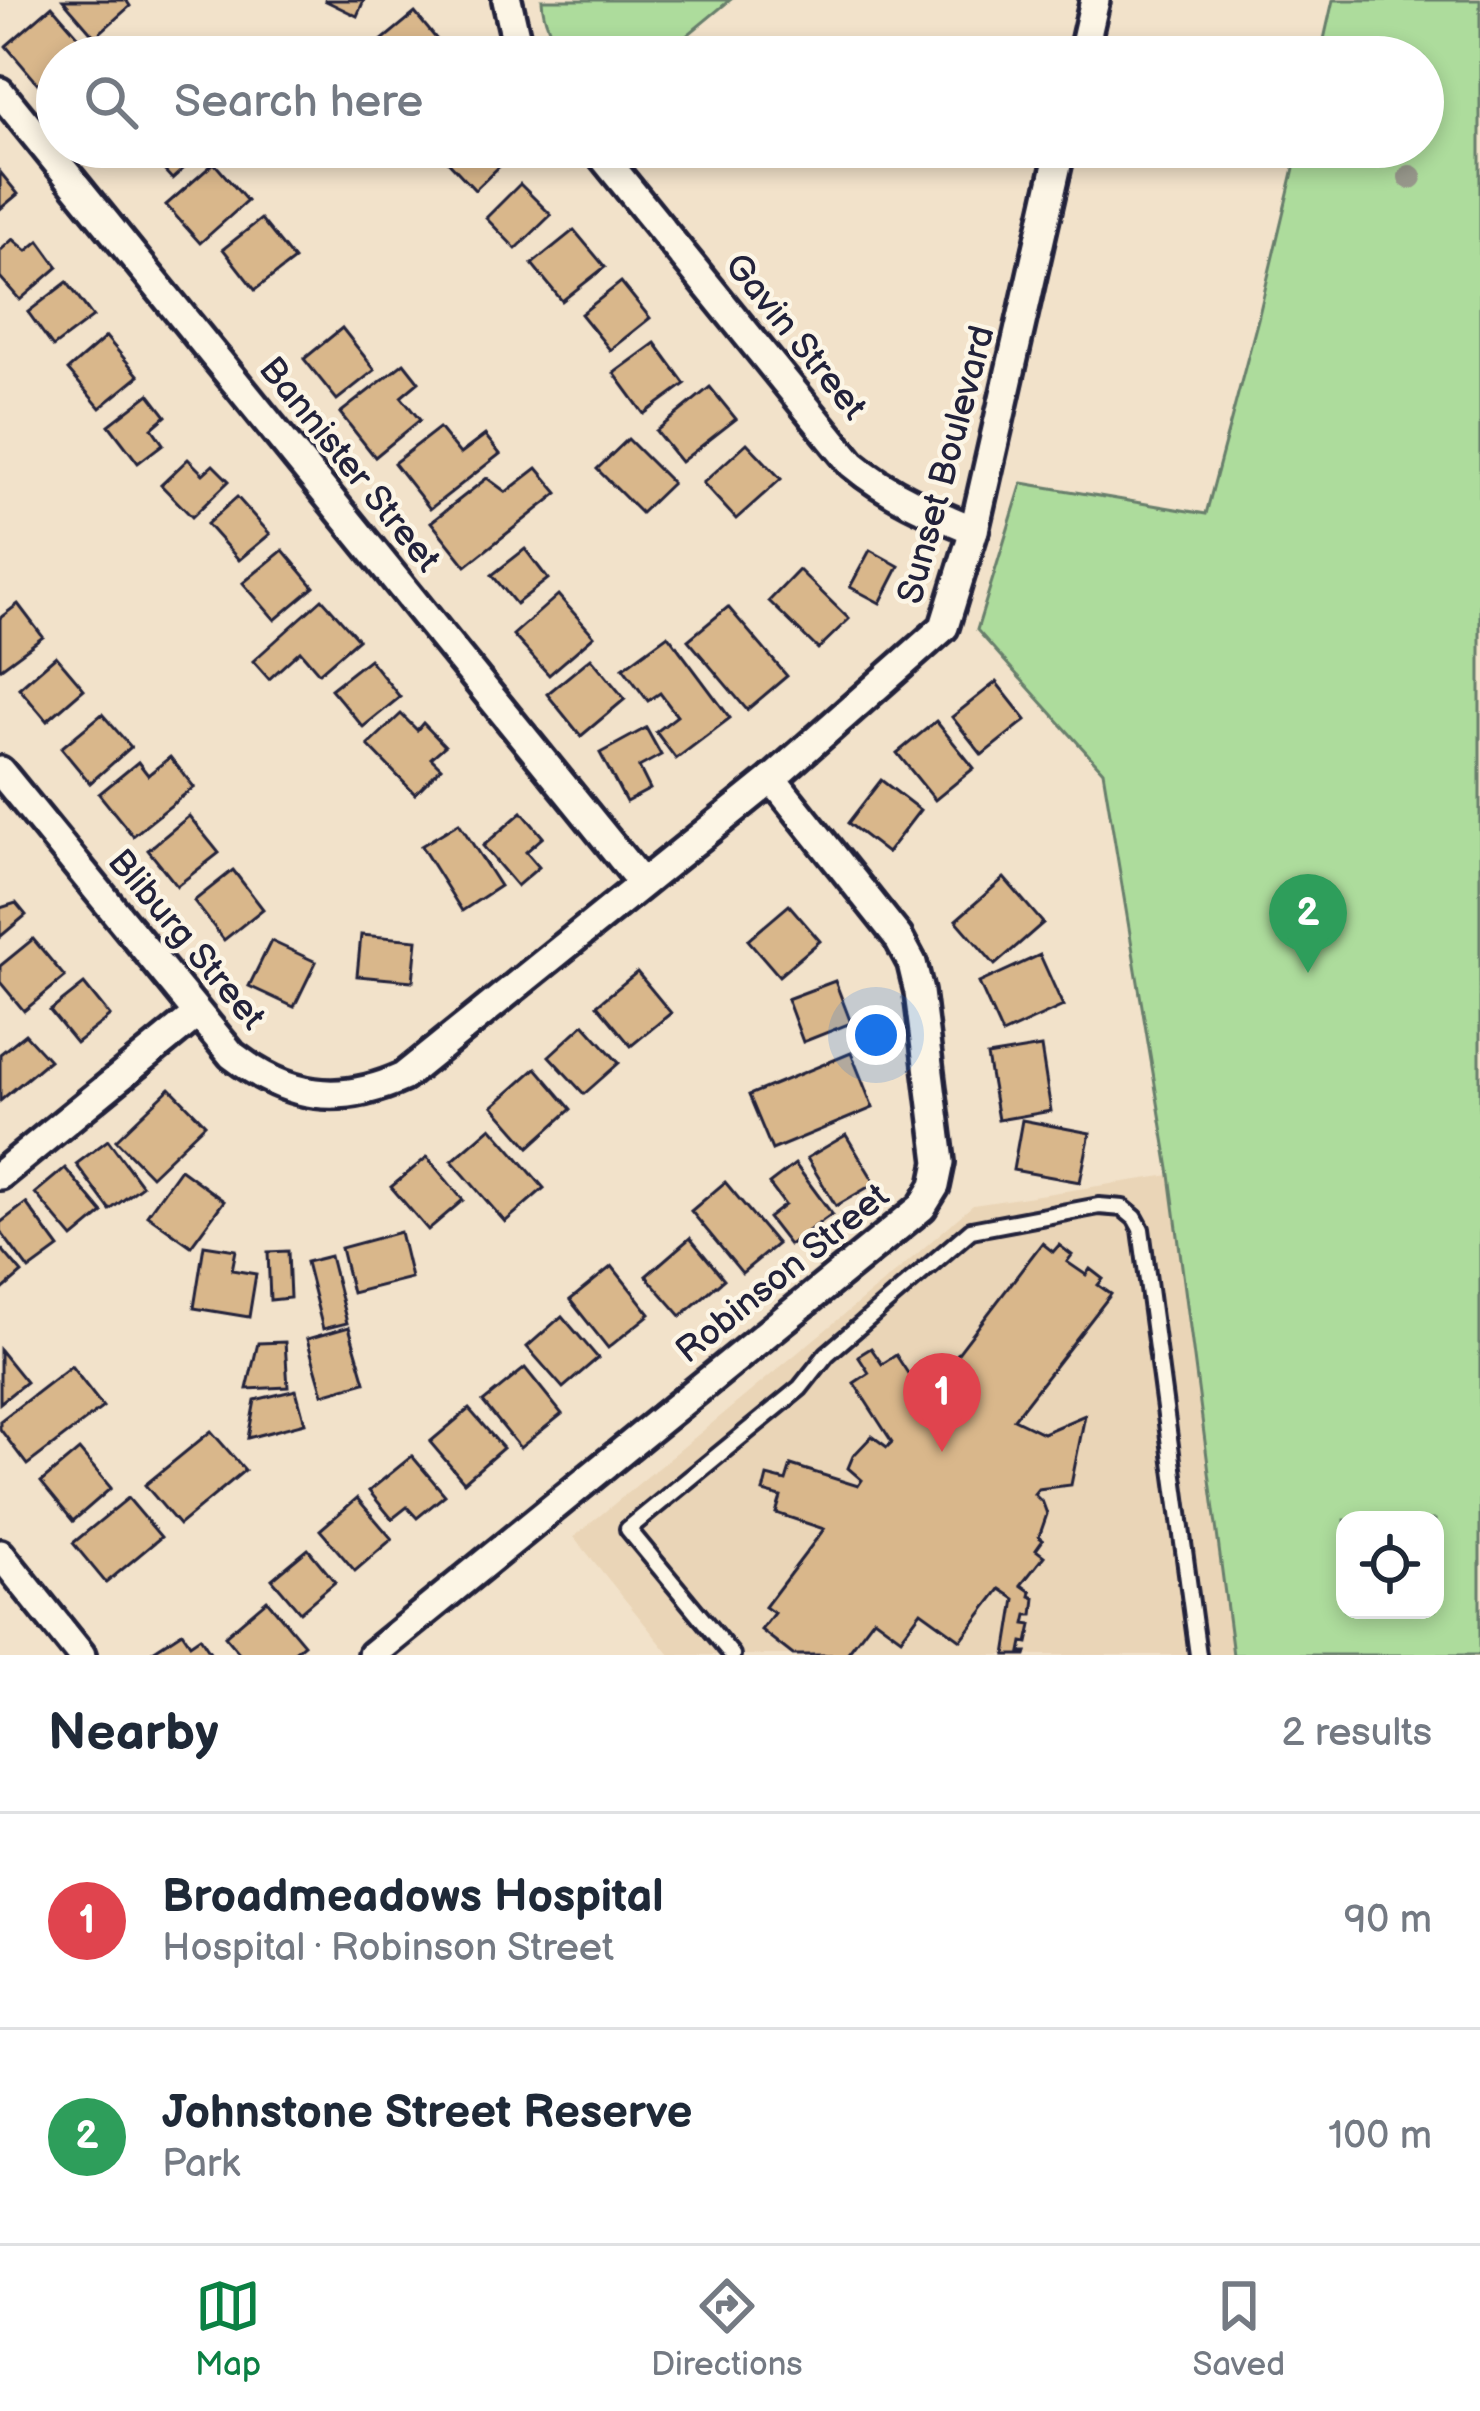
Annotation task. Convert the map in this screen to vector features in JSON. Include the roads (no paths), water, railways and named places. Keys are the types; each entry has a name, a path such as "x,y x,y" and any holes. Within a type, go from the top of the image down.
{"street":[{"path":"507,0 515,36"},
{"path":"1087,36 1095,0"},
{"name":"Bannister Street","path":"0,92 36,136"},
{"name":"Bannister Street","path":"62,168 642,884"},
{"name":"Gavin Street","path":"612,168 853,464 925,510 974,530"},
{"name":"Sunset Boulevard","path":"642,884 772,779 944,628 974,530 1056,168"},
{"name":"Bliburg Street","path":"0,771 232,1055 279,1084 311,1093 342,1095 376,1089 403,1077 642,884"},
{"name":"Robinson Street","path":"372,1655 922,1207 935,1186 940,1162 912,964 898,937 772,779"},
{"path":"0,1175 197,1014"},
{"path":"0,1555 81,1655"}],"lane":[{"path":"731,1655 628,1529 800,1388 826,1354 971,1230 1099,1206 1123,1208 1141,1229 1198,1655"}],"place":[{"name":"Johnstone Street Reserve","path":"1308,973"},
{"name":"Broadmeadows Hospital","path":"942,1452"}]}
